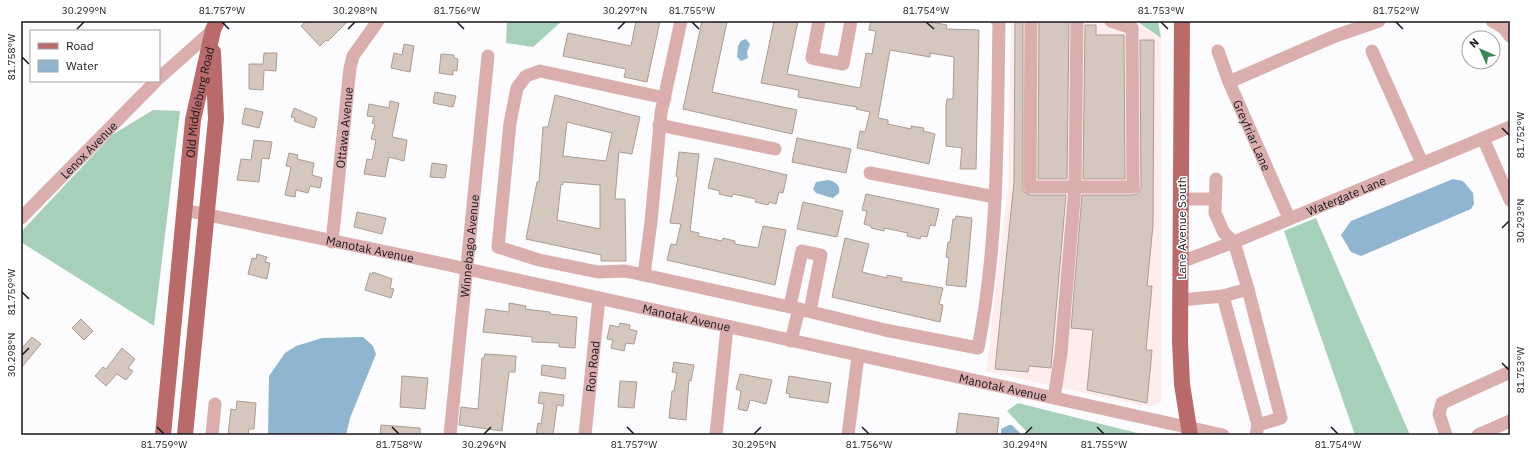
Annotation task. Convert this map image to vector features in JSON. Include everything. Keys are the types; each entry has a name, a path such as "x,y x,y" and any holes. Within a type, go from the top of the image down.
{"main road":[{"name":"Lane Avenue South","path":"1182,21 1180,262 1182,384 1189,431"},
{"name":"Old Middleburg Road","path":"163,435 193,120 215,26"},
{"name":"Old Middleburg Road","path":"185,435 216,119 215,26"}],"street":[{"name":"Ottawa Avenue","path":"332,242 350,68 353,56 378,21"},
{"path":"644,275 651,222 659,126 681,21"},
{"path":"819,21 812,58 843,64 851,21"},
{"path":"665,98 540,71 526,76 517,88 510,124 498,247 539,260 598,272 625,271 800,309 885,330 978,348 984,314 997,159 999,23 997,21"},
{"path":"1031,21 1030,187 1133,187 1132,28 1111,21"},
{"path":"1054,398 1061,353 1075,187 1077,21"},
{"path":"1229,82 1335,36 1379,21"},
{"path":"1492,21 1504,28 1510,36"},
{"path":"160,77 215,26"},
{"name":"Greyfriar Lane","path":"1218,51 1229,82 1289,218"},
{"path":"1372,51 1422,163"},
{"name":"Winnebago Avenue","path":"450,435 488,56"},
{"name":"Lenox Avenue","path":"21,218 155,82"},
{"path":"659,126 775,149"},
{"name":"Watergate Lane","path":"1180,262 1234,242 1510,127"},
{"path":"1483,138 1510,200"},
{"path":"870,173 994,197"},
{"path":"1216,179 1215,213 1224,233 1234,242 1248,289 1281,418 1257,430 1223,296"},
{"path":"1181,199 1215,199"},
{"name":"Manotak Avenue","path":"184,210 466,269 1054,398 1189,431 1222,435"},
{"path":"1181,300 1223,296 1248,289"},
{"name":"Ron Road","path":"584,435 599,298"},
{"path":"791,341 800,309"},
{"path":"716,435 727,327"},
{"path":"848,435 858,356"},
{"path":"1446,435 1439,414 1442,403 1510,372"},
{"path":"212,435 215,404"},
{"path":"1478,435 1505,427"}],"shaded area":[{"path":"1011,21 1136,21 1161,38 1162,401 1155,405 1143,406 986,371 1008,186"}],"green space":[{"path":"507,21 562,21 533,47 506,43"},
{"path":"1136,21 1158,21 1161,38 1138,22"},
{"path":"153,110 180,111 154,326 21,242 21,232 112,135"},
{"path":"1316,218 1410,435 1355,435 1284,231"},
{"path":"1018,403 1145,435 1030,435 1007,411"}],"water":[{"path":"746,39 750,44 747,52 748,58 741,61 737,57 738,46 741,41"},
{"path":"1453,179 1463,181 1473,193 1474,204 1471,209 1361,256 1351,252 1341,235 1351,221"},
{"path":"828,180 835,182 839,188 839,193 833,198 816,193 813,189 816,182"},
{"path":"363,337 373,346 376,354 350,418 346,435 268,435 269,376 285,353 296,346 322,338"},
{"path":"1012,425 1022,435 1001,435 1001,429"}],"building":[{"path":"306,21 348,21 328,41 326,40 320,46 301,26"},
{"path":"636,21 660,21 647,82 624,77 626,69 563,56 568,33 631,46"},
{"path":"702,21 727,22 712,92 797,110 792,134 683,109"},
{"path":"774,21 798,21 787,74 860,88 866,53 872,54 876,31 869,30 871,21 925,21 947,25 946,29 979,30 976,169 960,169 962,148 946,146 946,106 947,99 953,99 954,57 930,53 930,57 890,50 878,118 888,120 888,124 911,129 911,126 924,128 923,131 935,134 929,164 857,148 860,131 865,132 870,112 856,109 857,107 798,97 799,90 761,83"},
{"path":"1015,21 1023,21 1023,191 1030,195 1066,195 1051,368 1029,366 1028,372 995,369 1014,182"},
{"path":"1039,21 1069,21 1067,179 1038,179"},
{"path":"1085,25 1096,25 1096,35 1124,35 1125,179 1083,179"},
{"path":"1140,40 1154,40 1153,225 1147,286 1152,286 1146,350 1152,350 1147,403 1087,390 1093,330 1071,328 1082,195 1133,195 1137,194 1141,187"},
{"path":"404,44 414,46 410,72 391,68 394,53 402,55"},
{"path":"264,53 277,53 276,71 264,70 263,90 249,89 249,64 263,64"},
{"path":"441,54 454,55 454,58 458,59 457,71 453,70 453,75 439,73"},
{"path":"435,92 456,96 453,107 433,103"},
{"path":"555,95 640,117 632,154 619,152 615,199 625,199 626,261 601,261 601,255 526,239 537,182 539,182 543,127 548,127","holes":["567,122 612,133 606,161 563,156","563,182 600,185 600,229 557,220 561,184 563,185"]},
{"path":"390,101 399,103 392,137 407,140 404,161 389,157 385,177 364,174 367,159 372,160 376,140 371,139 375,124 372,123 374,117 367,116 369,104 389,108"},
{"path":"245,108 263,112 259,128 242,124"},
{"path":"294,108 317,118 314,128 294,121 295,118 291,117"},
{"path":"797,138 851,149 846,173 792,162"},
{"path":"254,140 272,142 269,159 262,158 259,182 237,180 241,159 251,160"},
{"path":"679,152 699,154 690,231 699,233 698,236 722,241 723,238 735,241 735,244 758,248 763,226 786,230 775,285 667,260 671,244 676,245 681,224 670,223 678,177 676,176"},
{"path":"289,153 298,155 297,159 314,163 312,175 322,178 320,188 310,186 308,193 296,190 295,197 285,195 291,167 286,166"},
{"path":"715,158 787,175 783,193 779,192 776,204 769,202 768,205 755,202 756,199 733,194 732,197 719,194 720,191 708,188"},
{"path":"432,163 447,165 445,178 430,177"},
{"path":"866,194 939,209 935,226 930,225 927,237 921,236 920,239 907,236 908,233 884,228 884,231 871,228 871,226 864,224 867,211 862,210"},
{"path":"803,202 843,211 837,237 797,229"},
{"path":"357,212 386,218 382,234 354,227"},
{"path":"956,216 972,218 966,287 946,285 949,258 946,257 948,242 950,242 953,219 955,220"},
{"path":"845,238 869,244 862,272 887,278 887,275 902,278 901,281 943,288 939,304 943,305 940,322 832,297"},
{"path":"257,254 267,257 265,262 270,263 267,279 248,274 252,258 256,259"},
{"path":"373,272 392,279 390,288 394,289 391,298 365,290 370,273 372,274"},
{"path":"509,303 526,306 525,309 577,317 575,348 559,347 559,343 532,342 532,337 483,332 486,309 509,312"},
{"path":"81,319 93,331 84,340 72,328"},
{"path":"620,323 630,325 629,329 637,331 634,344 626,343 624,351 611,348 613,340 607,339 610,325 619,327"},
{"path":"32,337 41,344 21,368 21,349"},
{"path":"122,348 135,359 128,368 133,371 126,380 117,374 106,386 95,376 103,367 106,369"},
{"path":"485,354 516,356 515,372 509,372 502,431 459,425 461,407 478,409 482,358 484,358"},
{"path":"674,362 694,365 691,381 689,380 686,420 669,418 672,391 674,391 677,373 672,372"},
{"path":"542,365 566,368 565,379 541,375"},
{"path":"740,374 772,380 766,404 750,400 747,411 738,409 741,391 736,389"},
{"path":"402,376 428,378 425,409 400,407"},
{"path":"789,376 831,383 828,403 789,397 790,394 786,393"},
{"path":"620,381 637,382 634,408 618,407"},
{"path":"540,392 564,395 563,406 557,405 553,435 536,435 538,423 541,424 544,404 538,403"},
{"path":"237,401 256,403 254,429 249,429 248,435 228,435 231,409 236,410"},
{"path":"959,413 999,418 997,435 956,435"},
{"path":"381,425 420,428 420,435 380,435"}]}
